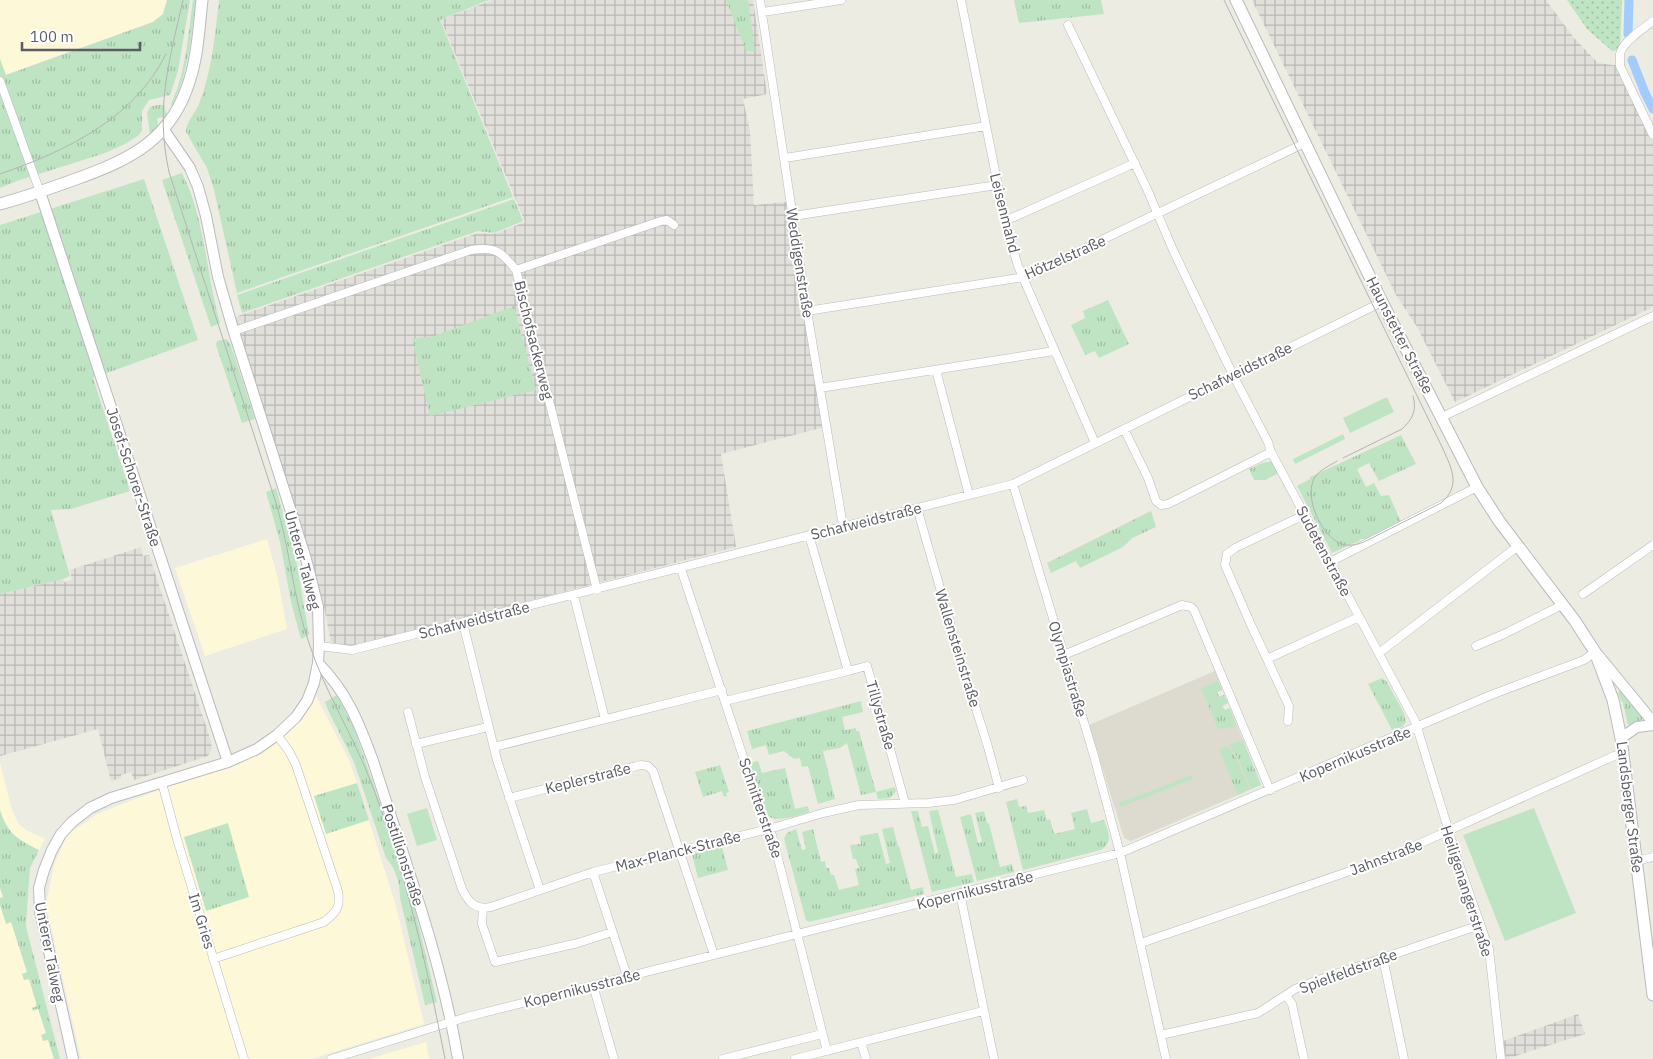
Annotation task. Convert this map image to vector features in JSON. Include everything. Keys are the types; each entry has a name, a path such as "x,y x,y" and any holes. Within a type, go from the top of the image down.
{"main road":[{"path":"0,204 40,192 120,162 149,144 164,130 175,115 190,79 202,0"},
{"name":"Haunstetter Straße","path":"1236,0 1382,302 1478,487 1498,521 1575,621 1595,652"},
{"name":"Landsberger Straße","path":"1595,652 1613,700 1621,738 1653,995"}],"street":[{"name":"Weddigenstraße","path":"760,0 807,311 843,526"},
{"path":"762,12 841,0"},
{"name":"Leisenmahd","path":"961,0 997,185 1018,266 1095,443"},
{"path":"1653,21 1625,45 1620,52 1620,66 1653,135"},
{"name":"Sudetenstraße","path":"1068,25 1135,163 1173,250 1232,375 1417,727"},
{"path":"0,80 40,192"},
{"path":"785,158 986,126"},
{"name":"Unterer Talweg","path":"73,1059 40,911 39,888 52,850 72,822 90,808 111,798 228,762 257,748 277,735 296,717 307,701 314,683 318,663 318,607 306,559 218,277 198,186 190,168 164,130"},
{"name":"Hötzelstraße","path":"807,311 1024,277 1305,143"},
{"path":"1005,221 1135,163"},
{"path":"793,216 997,185"},
{"name":"Josef-Schorer-Straße","path":"40,192 228,762"},
{"path":"516,270 661,221 667,220 674,225"},
{"name":"Bischofsackerweg","path":"234,331 471,250 491,248 505,256 516,270 597,590"},
{"name":"Schafweidstraße","path":"319,646 352,650 574,596 1013,484 1382,302"},
{"path":"1442,417 1653,316"},
{"path":"820,388 1054,351"},
{"path":"936,370 969,495"},
{"path":"1124,429 1148,478 1156,501 1161,505 1168,504 1271,452"},
{"name":"Olympiastraße","path":"1013,484 1120,853 1166,1059"},
{"path":"1330,562 1478,487"},
{"name":"Wallensteinstraße","path":"917,508 999,788"},
{"path":"1288,720 1289,706 1266,659 1225,565 1227,554 1235,548 1304,515"},
{"name":"Tillystraße","path":"809,535 848,671 867,666 905,803"},
{"path":"1379,653 1518,546"},
{"path":"1583,594 1653,546"},
{"name":"Schnitterstraße","path":"681,569 765,823 772,835 827,1050"},
{"path":"574,596 605,719"},
{"path":"1064,655 1182,605 1190,607 1194,610 1270,790"},
{"path":"1476,646 1562,605"},
{"path":"1266,659 1359,617"},
{"path":"463,623 488,727 509,798 540,890"},
{"path":"1595,652 1653,723 1637,727 1621,738"},
{"name":"Kopernikusstraße","path":"331,1059 451,1022 627,976 1120,853 1491,695 1584,660 1595,652"},
{"name":"Postillionstraße","path":"318,663 334,679 362,730 434,951 458,1059"},
{"path":"725,701 848,671"},
{"path":"494,747 722,690"},
{"path":"408,712 425,777 462,890 468,901 483,908 482,924 495,962 578,943 612,932"},
{"path":"416,744 488,727"},
{"name":"Heiligenangerstraße","path":"1417,727 1448,832 1490,953 1495,1016 1501,1059"},
{"path":"213,959 324,922 337,909 338,892 296,765 289,751 277,735"},
{"name":"Jahnstraße","path":"1140,943 1388,858 1623,753"},
{"name":"Keplerstraße","path":"509,798 641,765 648,766 653,771 714,955"},
{"name":"Max-Planck-Straße","path":"483,908 593,872 768,829 823,813 859,806 954,800 1022,780"},
{"name":"Im Gries","path":"162,783 244,1059"},
{"path":"1637,861 1653,857"},
{"path":"593,872 627,976"},
{"path":"960,893 994,1059"},
{"name":"Spielfeldstraße","path":"1161,1035 1258,1013 1295,989 1310,983 1480,925"},
{"path":"1383,958 1404,1059"},
{"path":"593,985 614,1059"},
{"path":"1286,996 1292,1004 1304,1059"},
{"path":"795,1059 984,1011"},
{"path":"723,1059 748,1056 822,1034"},
{"path":"861,1042 866,1059"}],"shaded area":[{"path":"0,0 167,0 163,14 153,22 5,75 0,59"},
{"path":"492,0 753,0 767,94 743,99 750,131 754,205 795,201 825,427 721,454 736,547 351,647 331,642 323,602 235,317 478,233 494,234 525,222 441,20"},
{"path":"1252,0 1546,0 1574,38 1598,63 1620,66 1653,135 1653,307 1455,402 1417,327 1396,295"},
{"path":"267,539 278,579 287,629 205,656 175,568"},
{"path":"141,547 143,556 149,555 210,738 212,748 208,756 134,780 131,772 111,781 98,729 0,756 0,594 63,579 64,582 72,580 70,570"},
{"path":"1215,671 1222,690 1217,692 1219,697 1224,695 1228,703 1222,706 1225,710 1230,708 1261,785 1131,841 1124,838 1089,725"},
{"path":"316,696 349,760 357,783 396,906 424,1024 311,1059 81,1059 46,905 54,865 67,835 97,814 255,755 292,727"},
{"path":"0,763 12,810 18,823 26,830 45,839 30,868 26,926 59,1059 0,1059"},
{"path":"1578,1014 1585,1034 1506,1059 1503,1041"},
{"path":"426,1042 429,1059 369,1059"}],"green space":[{"path":"167,0 190,0 178,71 170,95 149,100 142,111 142,130 139,135 105,153 0,188 0,59 6,75 153,22 163,14"},
{"path":"193,0 196,0 186,67 172,106 183,66"},
{"path":"219,0 489,0 440,20 513,197 237,293 214,190 207,168 186,132 189,121 199,104 207,79"},
{"path":"726,0 748,0 755,51 746,51"},
{"path":"1014,0 1101,0 1104,14 1019,23"},
{"path":"1567,0 1622,0 1620,50 1612,51 1587,29"},
{"path":"165,105 167,114 165,117 157,118 158,126 150,134 147,113 150,107"},
{"path":"182,173 196,210 220,323 211,327 162,180"},
{"path":"144,179 198,340 93,378 130,491 71,509 51,510 70,576 0,594 0,225"},
{"path":"514,199 523,221 494,233 478,231 242,313 237,295"},
{"path":"1108,300 1129,344 1099,358 1095,351 1085,355 1071,325 1085,318 1083,311"},
{"path":"514,306 536,390 430,416 412,339 434,336"},
{"path":"226,339 230,343 255,419 242,423 216,345 217,341"},
{"path":"1387,397 1394,412 1350,433 1343,418"},
{"path":"1343,434 1345,439 1295,464 1293,459"},
{"path":"1401,435 1416,464 1379,481 1369,463 1357,469 1366,487 1374,483 1381,496 1389,495 1401,522 1332,553 1297,486 1310,479 1310,477"},
{"path":"1273,461 1279,473 1265,480 1254,480 1249,469 1262,463"},
{"path":"276,488 296,559 309,635 301,639 291,602 280,542 266,492"},
{"path":"1151,511 1156,527 1132,538 1123,547 1080,568 1076,561 1051,573 1047,563"},
{"path":"1382,678 1387,682 1404,713 1406,722 1402,727 1392,730 1368,684"},
{"path":"1218,681 1222,690 1217,692 1219,697 1224,695 1228,703 1222,706 1225,710 1230,708 1236,727 1218,729 1201,688"},
{"path":"1620,691 1643,717 1642,720 1628,725 1623,703 1618,693"},
{"path":"337,695 354,728 400,861 416,914 437,1002 425,1005 400,898 397,876 386,858 354,762 325,702"},
{"path":"861,701 863,712 842,717 845,730 856,728 856,731 859,731 876,792 861,795 847,743 840,748 823,751 835,799 818,804 808,766 802,767 800,758 794,759 784,751 769,755 766,745 752,749 747,731"},
{"path":"1243,740 1261,785 1251,789 1238,758 1229,745"},
{"path":"1227,746 1237,759 1250,789 1238,795 1219,750"},
{"path":"758,761 762,773 785,768 795,809 808,806 809,812 783,819 768,816 750,763"},
{"path":"720,765 729,792 726,793 727,796 724,797 722,791 703,797 695,772"},
{"path":"1192,775 1193,779 1121,807 1119,803"},
{"path":"357,783 369,820 326,834 314,796"},
{"path":"895,787 896,791 890,798 878,799 876,792"},
{"path":"1017,799 1019,807 1026,806 1028,813 1044,810 1047,820 1050,819 1054,834 1075,829 1071,813 1087,809 1091,823 1104,820 1109,841 1101,850 1023,870 1006,802"},
{"path":"427,808 437,840 417,846 407,814"},
{"path":"1534,808 1576,913 1505,941 1463,835"},
{"path":"0,810 6,825 14,835 39,850 30,868 26,926 60,1059 54,1059 48,1040 43,1041 41,1035 46,1033 38,1009 33,1011 32,1008 37,1006 29,979 24,980 22,974 27,972 11,922 6,924 0,905 0,898 3,897 0,888"},
{"path":"938,810 956,877 972,874 974,882 932,892 911,811 918,811 922,827 928,826 935,854 938,852 929,811"},
{"path":"984,811 987,823 989,823 1000,867 1012,864 1014,872 977,881 960,817 971,814 978,843 982,842 975,813"},
{"path":"228,823 249,897 206,911 184,837"},
{"path":"893,827 911,890 923,887 924,894 809,922 806,920 785,843 784,838 787,833 796,829 802,850 806,849 802,832 813,829 821,862 825,861 826,868 829,868 831,875 834,875 839,890 859,885 855,869 859,868 856,859 853,859 850,845 861,844 860,836 878,833 886,864 890,863 882,829"},
{"path":"722,847 728,870 698,878 692,854"}],"waterway":[{"path":"1628,34 1629,0"},
{"path":"1632,60 1653,109"}],"tram line":[{"path":"183,0 169,65 164,106 163,127 169,172 276,503 299,609 309,643 323,679 365,767 395,852 423,955 445,1059"},
{"path":"1224,0 1443,449 1452,470 1453,484 1447,497 1441,503 1365,541 1355,545 1345,545 1334,540 1321,525 1316,515 1311,494 1315,477 1322,470 1337,461"},
{"path":"0,174 49,155 96,130 136,97 152,77 166,54"},
{"path":"1343,458 1402,429 1409,422 1413,414 1415,406 1413,396"}]}
